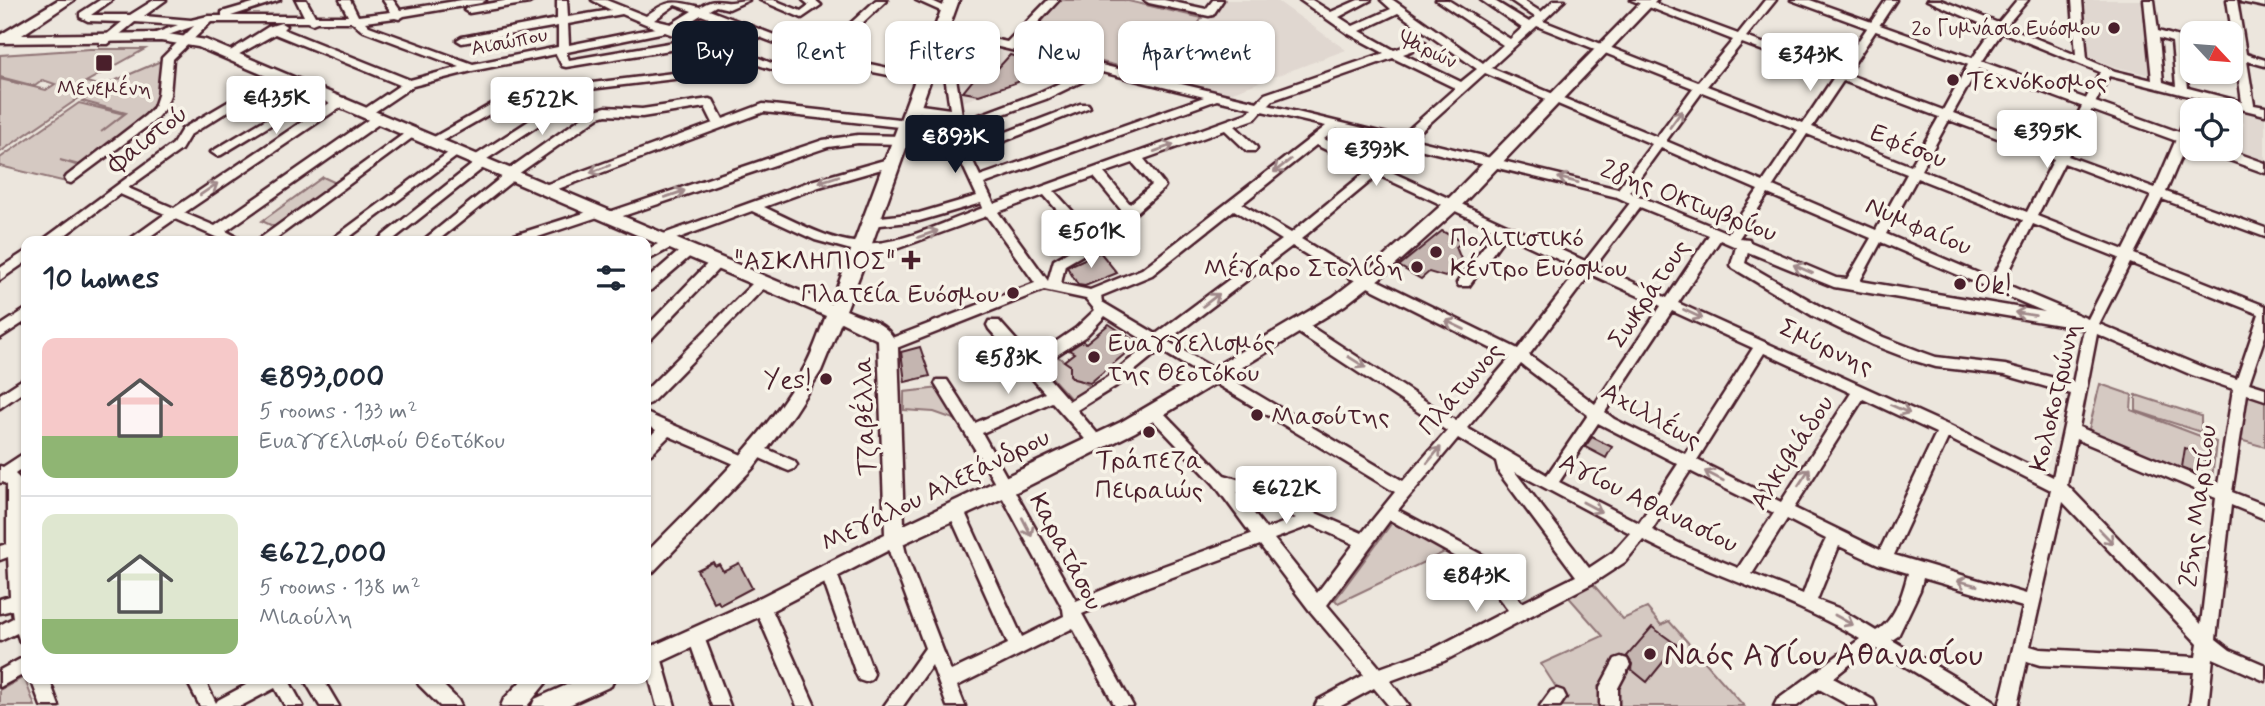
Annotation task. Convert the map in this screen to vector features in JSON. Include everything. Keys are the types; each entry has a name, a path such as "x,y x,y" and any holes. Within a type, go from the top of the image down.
{"main road":[{"path":"1,40 54,0"},
{"path":"1,40 67,0"},
{"path":"1798,0 2180,137"},
{"name":"Μεγάλου Αλεξάνδρου","path":"651,657 1097,443 1155,412 1299,326 1366,281 1452,205 1644,1"},
{"path":"41,17 32,26 31,32 48,38"},
{"path":"1,40 154,37 186,41"},
{"path":"1,40 186,41"},
{"name":"Τζαβέλλα","path":"186,41 224,58 236,57 279,75 881,332 889,345 895,538"},
{"path":"651,561 751,456 805,383 862,249 923,84"},
{"path":"2243,160 2265,168"},
{"path":"512,706 533,684"},
{"path":"543,706 592,684"}],"street":[{"path":"107,0 84,15 92,18 133,18 191,24"},
{"path":"106,40 161,0"},
{"path":"154,37 275,0"},
{"path":"301,0 313,21"},
{"path":"346,0 356,20 368,29 471,68"},
{"path":"388,0 399,16"},
{"path":"451,13 529,0"},
{"path":"562,0 563,50 566,64 672,47"},
{"path":"597,0 672,31"},
{"path":"646,20 673,0 772,37"},
{"path":"716,1 729,6 744,0"},
{"path":"765,0 802,15 816,5 808,0"},
{"path":"859,21 882,0"},
{"path":"921,0 950,5"},
{"path":"1010,46 1054,0"},
{"path":"1149,0 1209,13 1217,0"},
{"path":"1330,17 1366,0"},
{"name":"Νυμφαίου","path":"1387,0 1485,69 2092,325 2241,387 2265,394"},
{"path":"1441,0 1511,45"},
{"path":"1486,0 1536,22"},
{"path":"1515,0 1536,22"},
{"path":"1069,408 1111,382 1376,170 1560,0"},
{"path":"1621,194 1737,38 1770,0"},
{"name":"Σωκράτους","path":"1738,240 1766,187 1891,0"},
{"path":"1932,0 2106,71 2265,111"},
{"path":"1851,285 1975,63 2023,0"},
{"path":"2077,0 2082,61"},
{"path":"2149,0 2158,84"},
{"path":"2232,0 2234,21"},
{"path":"2245,0 2265,4"},
{"path":"71,179 149,119 159,108 164,95 168,58 213,19 270,25 299,20 356,20 399,16 434,5 477,1"},
{"name":"Αισώπου","path":"228,236 409,83 667,29 701,12 716,1"},
{"name":"Ψαρών","path":"1312,1 1352,31 1464,88"},
{"path":"1644,1 1945,116 2265,233"},
{"path":"261,4 260,9 270,25 409,83"},
{"path":"1352,31 1399,9"},
{"path":"462,40 623,10"},
{"name":"Εφέσου","path":"1536,22 2127,255 2265,313"},
{"path":"236,57 270,25"},
{"path":"2152,33 2180,41"},
{"path":"2177,40 2182,90"},
{"name":"28ης Οκτωβρίου","path":"1000,44 1014,47"},
{"path":"751,206 841,244 862,249 891,246 1251,116 1269,97 1421,44"},
{"path":"2244,57 2265,63"},
{"name":"28ης Οκτωβρίου","path":"1104,69 1621,194 1738,240 1825,279 2092,325"},
{"path":"1996,284 2106,71"},
{"name":"Φαιστού","path":"54,236 177,147 186,132 279,75"},
{"path":"433,141 511,97 672,77"},
{"path":"951,84 963,153 976,182 991,212 1048,286 1097,302 1214,377 1405,490"},
{"path":"914,108 957,119 1026,102 1066,84"},
{"path":"2243,84 2249,107"},
{"path":"388,236 480,161 589,87"},
{"path":"217,152 318,92"},
{"path":"976,182 1217,96"},
{"path":"141,236 341,102"},
{"path":"1026,102 1047,121"},
{"path":"434,236 511,174 601,112 642,113 709,103 719,123"},
{"path":"963,153 1084,107"},
{"path":"546,189 765,108 908,124"},
{"path":"1031,366 1081,332 1097,302 1147,272 1336,124"},
{"path":"1227,125 1251,148"},
{"path":"269,236 412,132"},
{"path":"528,236 827,143 853,139 902,140"},
{"name":"Σμύρνης","path":"1315,140 1945,430 2059,487 2207,641 2224,656 2265,673"},
{"path":"342,236 456,150"},
{"name":"Κολοκοτρώνη","path":"2008,706 2059,487 2092,325 2180,155"},
{"path":"889,345 1048,286 1059,263 1093,243 1159,186 1136,158"},
{"path":"651,252 667,241 751,206 864,168 895,161"},
{"path":"1097,173 1129,211"},
{"path":"119,189 222,236"},
{"path":"1047,191 1093,243"},
{"path":"871,222 919,218 984,198"},
{"name":"Πλάτωνος","path":"1316,606 1387,511 1520,356 1639,201"},
{"name":"Αχιλλέως","path":"1233,204 1366,281 1520,356 1596,415 1836,537 1884,559 2033,603"},
{"path":"1464,283 1504,229"},
{"name":"Σωκράτους","path":"1549,484 1717,234"},
{"path":"1738,240 1738,265 1818,312 1878,341 1936,362 2006,370 2078,390"},
{"path":"651,283 689,250"},
{"path":"0,275 21,262"},
{"path":"651,330 717,262"},
{"path":"651,394 763,281"},
{"name":"25ης Μαρτίου","path":"2199,706 2224,495 2241,387 2265,313"},
{"path":"0,332 21,317"},
{"path":"994,325 1097,443"},
{"name":"Αγίου Αθανασίου","path":"1299,326 1456,428 1549,484 1693,558 1808,603 1876,639 1987,706"},
{"path":"1324,706 1375,678 1438,654 1587,578 1619,557 1642,533 1762,345"},
{"name":"Καρατάσου","path":"942,384 974,430 1007,488 1124,706"},
{"path":"0,402 21,387"},
{"name":"Αλκιβιάδου","path":"1742,576 1860,391"},
{"path":"974,430 1056,394"},
{"path":"1155,412 1219,480 1316,606 1400,706"},
{"path":"651,421 751,456 789,465"},
{"path":"651,445 667,428"},
{"path":"1884,559 1945,430"},
{"path":"2070,430 2265,512"},
{"path":"1504,458 1504,469 1587,578"},
{"path":"1,475 21,461"},
{"path":"1,475 15,481 21,497 14,549 21,587"},
{"path":"1219,480 1235,484 1364,541"},
{"path":"956,511 1018,647"},
{"path":"1387,511 1482,563 1520,612"},
{"path":"947,682 1142,581 1314,518"},
{"path":"1808,603 1823,561 1836,537"},
{"name":"Τζαβέλλα","path":"895,538 898,554 956,706"},
{"path":"1783,706 1857,649 1889,634 1912,590 1917,569"},
{"path":"828,571 865,674"},
{"path":"0,606 21,599"},
{"path":"762,606 806,706"},
{"path":"0,633 21,630"},
{"path":"696,637 721,706"},
{"path":"893,706 927,657 936,650"},
{"path":"2021,651 2040,657 2203,665"},
{"path":"651,664 666,706"},
{"path":"1609,706 1609,687 1621,665"},
{"path":"0,680 21,667"},
{"path":"1818,679 1867,706"},
{"path":"42,684 50,706"},
{"path":"198,684 209,706"},
{"path":"224,706 266,684"},
{"path":"279,684 294,706"},
{"path":"316,684 330,706"},
{"path":"430,684 452,706"}],"shaded area":[{"path":"1059,0 1124,0 1202,18 1200,21 1118,21 1118,66 1104,62 1104,21 1042,21"},
{"path":"1224,0 1276,0 1346,50 1275,76 1275,21 1209,21"},
{"name":"2ο Γυμνάσιο Ευόσμου","path":"2081,0 2141,0 2150,75 2112,66 2085,55"},
{"path":"90,49 145,49 86,82 98,85 0,152 0,79 46,90 55,84 43,80 35,86 0,77 0,55"},
{"path":"1000,50 1014,54 1014,84 956,104 954,84 1000,84"},
{"path":"168,58 159,108 87,167 60,160 85,168 66,182 0,166 0,158 79,103 124,114 101,132 126,113 82,101 107,84"},
{"path":"1194,84 1254,84 1230,93"},
{"path":"2243,110 2265,115 2265,161 2243,153"},
{"path":"323,177 336,183 275,227 262,221"},
{"path":"1057,356 1071,366 1072,377 1093,387 1072,400 1042,367"},
{"path":"2100,384 2132,395 2131,410 2216,442 2211,488 2088,433"},
{"path":"940,388 962,422 934,412 904,410 904,392"},
{"path":"2136,395 2201,416 2201,432 2136,411"},
{"path":"2248,395 2265,401 2265,447 2240,440"},
{"path":"1394,520 1445,552 1338,603 1335,600"},
{"path":"1591,582 1623,619 1647,608 1661,625 1669,621 1744,706 1557,706 1563,698 1541,664 1603,636 1566,594"},
{"path":"21,679 21,684 27,684 35,706 0,706 0,690"}],"building":[{"path":"1010,55 1014,56 1014,83 979,95 963,92 970,84 1000,84 1000,66"},
{"name":"Πολιτιστικό Κέντρο Ευόσμου","path":"1442,231 1462,242 1456,247 1463,264 1445,277 1429,272 1421,279 1399,266"},
{"path":"1100,252 1117,273 1085,286 1078,285 1067,267"},
{"name":"Ευαγγελισμός της Θεοτόκου","path":"1109,324 1138,343 1090,383 1074,379 1070,375 1070,365 1064,361 1074,353 1069,350 1083,341 1086,343"},
{"path":"920,347 930,376 905,382 901,352"},
{"path":"1592,437 1612,447 1606,458 1585,447"},
{"path":"2185,448 2206,456 2204,476 2182,467"},
{"path":"713,562 715,566 719,564 723,571 739,563 752,588 720,605 718,601 714,603 697,570"},
{"name":"Ναός Αγίου Αθανασίου","path":"1652,627 1677,645 1647,682 1631,669 1632,664 1627,656"}],"place":[{"name":"2ο Γυμνάσιο Ευόσμου","path":"2114,28"},
{"name":"Μενεμένη","path":"104,63"},
{"name":"Τεχνόκοσμος","path":"1953,80"},
{"name":"Πολιτιστικό Κέντρο Ευόσμου","path":"1436,252"},
{"name":"\"ΑΣΚΛΗΠΙΟΣ\"","path":"911,260"},
{"name":"Μέγαρο Στολίδη","path":"1417,267"},
{"name":"Ok!","path":"1960,284"},
{"name":"Πλατεία Ευόσμου","path":"1013,293"},
{"name":"Ευαγγελισμός της Θεοτόκου","path":"1094,357"},
{"name":"Yes!","path":"826,379"},
{"name":"Μασούτης","path":"1257,415"},
{"name":"Τράπεζα Πειραιώς","path":"1149,432"},
{"name":"Ναός Αγίου Αθανασίου","path":"1650,654"}]}
